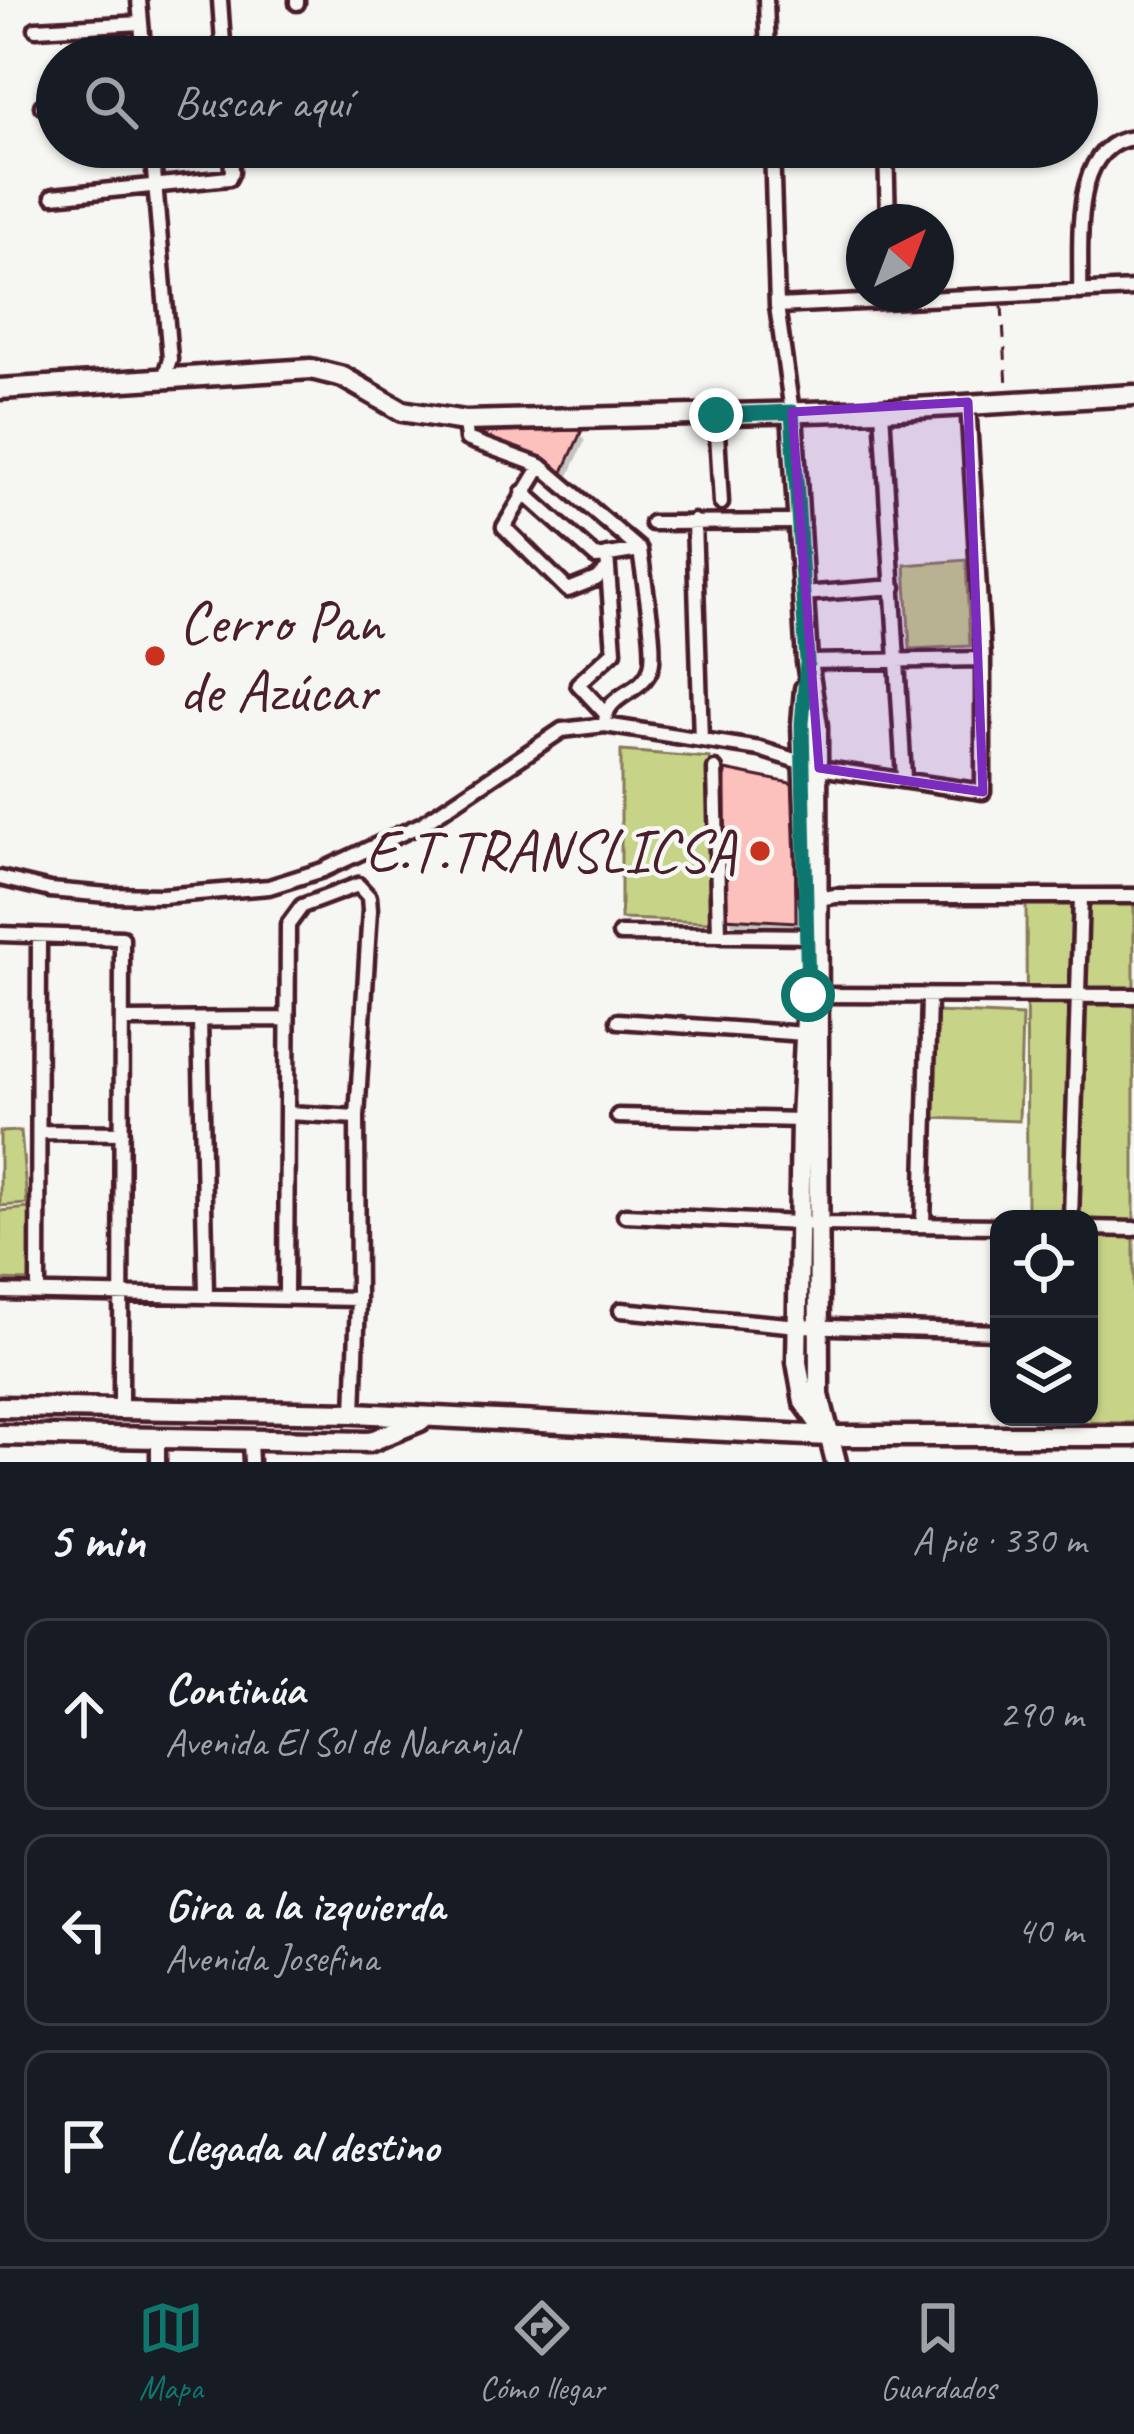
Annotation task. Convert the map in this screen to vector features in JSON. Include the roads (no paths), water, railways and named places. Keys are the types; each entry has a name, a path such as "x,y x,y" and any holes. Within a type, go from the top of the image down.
{"street":[{"path":"139,0 142,36"},
{"path":"220,0 223,36"},
{"path":"766,0 767,36"},
{"path":"36,29 141,23"},
{"path":"1098,163 1110,146 1134,138"},
{"path":"154,168 170,359 164,378"},
{"path":"53,196 229,178 232,168"},
{"path":"773,168 777,306 792,412 807,662 818,726 811,766 811,1224 799,1326 799,1386 811,1414 829,1436"},
{"path":"887,168 888,204"},
{"path":"1080,292 1084,183 1095,168"},
{"path":"954,297 1134,290"},
{"path":"777,306 846,301"},
{"path":"0,389 311,369 365,387 402,411 465,421 882,410 1134,395"},
{"path":"0,878 50,890 108,895 162,896 269,886 323,870 422,824 562,730 604,718 760,749 811,766 983,792 983,659 968,402"},
{"path":"882,410 904,778"},
{"path":"716,415 721,503"},
{"path":"465,421 473,443 541,466 640,550 652,662 644,680 609,704 604,718"},
{"path":"541,466 504,527 568,590 596,579 607,562 640,550"},
{"path":"523,492 607,562"},
{"path":"694,521 701,740"},
{"path":"652,523 797,522"},
{"path":"604,718 578,684 614,651 607,562"},
{"path":"802,594 894,587"},
{"path":"807,662 983,659"},
{"path":"715,769 719,934"},
{"path":"286,1295 287,925 318,898 358,885 369,897 370,910 357,1117 354,1413"},
{"path":"814,900 835,896 1134,896"},
{"path":"1071,1210 1081,896"},
{"path":"0,934 122,938 121,1406"},
{"path":"620,934 814,936"},
{"path":"38,1293 39,936"},
{"path":"814,996 1134,996"},
{"path":"814,996 805,1034 801,1120 820,1327 819,1395 836,1462"},
{"path":"923,1225 929,998"},
{"path":"122,1021 287,1018"},
{"path":"200,1020 206,1294"},
{"path":"618,1022 805,1034"},
{"path":"288,1113 357,1117"},
{"path":"618,1116 801,1120"},
{"path":"40,1132 122,1133"},
{"path":"625,1215 990,1226"},
{"path":"1098,1228 1134,1229"},
{"path":"0,1292 358,1299"},
{"path":"621,1310 799,1326 990,1332"},
{"path":"0,1407 354,1413 829,1436 1044,1426"},
{"path":"0,1435 368,1442 430,1417"},
{"path":"1071,1426 1134,1436"},
{"path":"158,1438 158,1462"},
{"path":"250,1441 251,1462"}],"place":[{"name":"Cerro Pan de Azúcar","path":"155,656"},
{"name":"E.T.TRANSLICSA","path":"760,851"}]}
